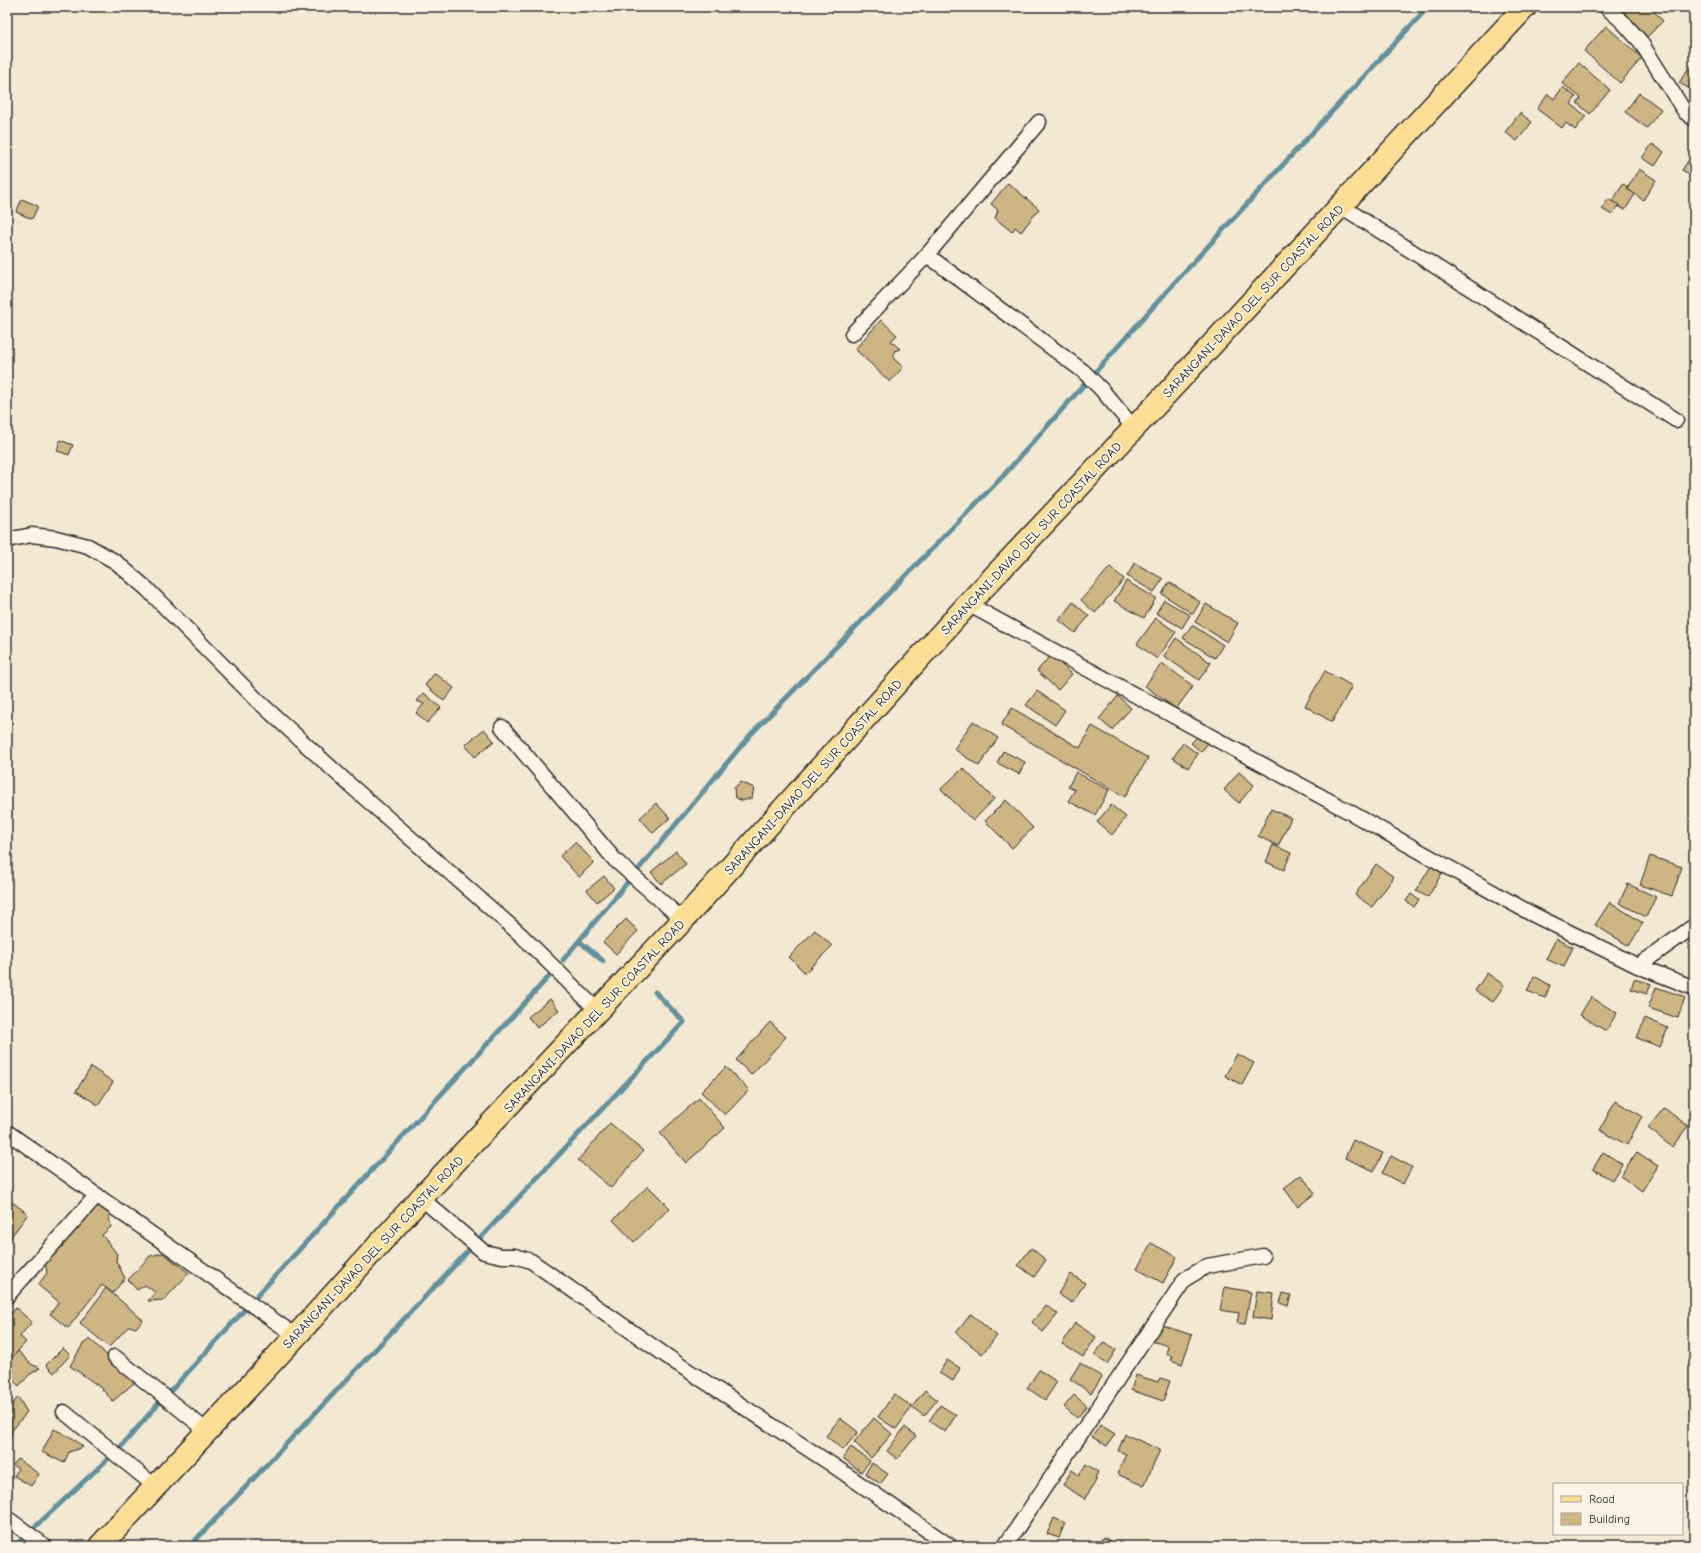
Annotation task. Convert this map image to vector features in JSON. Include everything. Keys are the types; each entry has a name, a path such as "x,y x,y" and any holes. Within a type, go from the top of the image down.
{"main road":[{"name":"SARANGANI-DAVAO DEL SUR COASTAL ROAD","path":"100,1546 296,1336 421,1198 683,920 968,604 1134,428 1525,7"}],"street":[{"path":"1606,7 1623,22 1640,41 1685,112 1694,119"},
{"path":"852,334 927,255 1039,122"},
{"path":"1341,206 1676,420"},
{"path":"927,255 1083,371 1101,389 1134,428"},
{"path":"7,540 32,535 56,538 88,546 116,562 147,589 258,701 350,785 521,935 598,1011"},
{"path":"968,604 1346,810 1530,913 1638,966 1694,988"},
{"path":"502,727 615,860 683,920"},
{"path":"1638,966 1694,926"},
{"path":"7,1132 296,1336"},
{"path":"7,1296 97,1196"},
{"path":"421,1198 484,1252 502,1256 516,1256 531,1261 684,1368 831,1464 950,1546"},
{"path":"1005,1546 1185,1279 1207,1266 1263,1256"},
{"path":"115,1358 207,1431"},
{"path":"64,1412 156,1487"},
{"path":"7,1518 45,1546"}],"building":[{"path":"1625,7 1650,7 1663,21 1647,37 1622,10"},
{"path":"1606,26 1642,58 1620,83 1584,51"},
{"path":"1579,63 1610,90 1590,114 1577,103 1581,98 1562,83"},
{"path":"1694,64 1694,91 1679,83 1689,67 1692,67"},
{"path":"1563,87 1576,97 1571,104 1586,116 1575,130 1566,123 1562,128 1537,109 1548,94 1554,99"},
{"path":"1639,93 1661,109 1647,128 1625,112"},
{"path":"1520,113 1532,122 1517,141 1505,132"},
{"path":"1652,144 1664,152 1655,166 1642,158"},
{"path":"1694,152 1694,178 1682,170"},
{"path":"1639,169 1656,180 1643,200 1627,189"},
{"path":"1008,183 1039,209 1021,232 1015,227 1012,232 995,218 998,210 991,204"},
{"path":"1623,184 1628,187 1627,189 1635,194 1625,210 1612,202"},
{"path":"22,199 38,206 32,219 16,212"},
{"path":"1608,199 1619,205 1612,215 1602,209"},
{"path":"881,320 897,335 891,341 900,349 894,351 894,359 903,367 890,382 855,349"},
{"path":"60,440 73,445 69,455 57,451"},
{"path":"1135,563 1163,579 1154,592 1127,576"},
{"path":"1110,567 1124,579 1095,613 1081,600"},
{"path":"1126,581 1156,598 1144,618 1114,601"},
{"path":"1169,582 1200,602 1193,614 1162,594"},
{"path":"1164,600 1190,615 1182,628 1156,613"},
{"path":"1073,602 1089,616 1075,633 1059,620"},
{"path":"1206,604 1238,623 1227,642 1195,622"},
{"path":"1156,618 1176,632 1157,659 1137,644"},
{"path":"1192,625 1223,645 1215,658 1183,638"},
{"path":"1176,638 1211,663 1199,680 1164,656"},
{"path":"1051,655 1072,674 1058,690 1037,671"},
{"path":"1162,663 1193,686 1176,709 1145,686"},
{"path":"1325,671 1352,686 1332,722 1305,706"},
{"path":"435,673 454,688 444,701 425,685"},
{"path":"1037,691 1065,710 1055,725 1026,705"},
{"path":"424,693 441,708 427,723 416,713 424,704 417,701"},
{"path":"1118,696 1131,708 1112,730 1099,719"},
{"path":"1012,708 1080,748 1092,726 1148,758 1125,797 1001,725"},
{"path":"973,721 998,738 979,766 954,749"},
{"path":"484,729 494,741 475,757 465,745"},
{"path":"1199,735 1208,743 1201,752 1191,743"},
{"path":"1183,743 1198,754 1188,768 1173,758"},
{"path":"1003,751 1025,762 1019,774 997,763"},
{"path":"963,768 994,799 973,821 941,789"},
{"path":"1076,772 1109,790 1095,815 1068,801 1075,790 1068,787"},
{"path":"1239,772 1254,785 1239,803 1224,790"},
{"path":"741,782 754,788 752,798 742,801 735,797 734,788"},
{"path":"1006,800 1033,828 1012,848 985,821"},
{"path":"656,803 670,818 653,833 640,818"},
{"path":"1111,805 1126,817 1112,835 1097,822"},
{"path":"1271,809 1291,818 1278,846 1258,836"},
{"path":"575,842 594,862 579,877 560,856"},
{"path":"1273,845 1291,853 1284,870 1266,862"},
{"path":"676,851 686,864 661,884 651,872"},
{"path":"1650,856 1682,867 1672,896 1640,885"},
{"path":"1376,864 1394,877 1372,907 1355,895"},
{"path":"1431,866 1442,873 1428,897 1416,891"},
{"path":"604,876 614,888 597,902 587,890"},
{"path":"1628,884 1656,897 1646,917 1619,903"},
{"path":"1411,894 1419,900 1414,907 1406,901"},
{"path":"1610,902 1643,923 1629,946 1595,925"},
{"path":"626,919 638,931 616,954 603,942"},
{"path":"815,930 832,946 805,973 789,957"},
{"path":"1556,939 1573,947 1564,967 1546,959"},
{"path":"1693,944 1694,966 1690,964 1693,956 1689,955"},
{"path":"1487,973 1504,985 1493,1002 1475,991"},
{"path":"1534,976 1550,985 1545,998 1527,991"},
{"path":"1634,979 1651,984 1647,994 1631,989"},
{"path":"1656,987 1685,997 1678,1018 1648,1008"},
{"path":"1591,997 1617,1013 1606,1031 1580,1015"},
{"path":"550,999 559,1010 537,1028 528,1017"},
{"path":"1645,1018 1668,1028 1660,1047 1637,1038"},
{"path":"770,1022 786,1037 751,1075 736,1060"},
{"path":"1237,1054 1254,1063 1242,1085 1225,1076"},
{"path":"91,1067 113,1082 98,1105 76,1091"},
{"path":"726,1067 749,1090 725,1115 701,1092"},
{"path":"699,1098 725,1128 686,1163 660,1133"},
{"path":"1615,1101 1642,1116 1627,1145 1600,1130"},
{"path":"1664,1108 1688,1126 1672,1147 1648,1128"},
{"path":"610,1123 643,1151 611,1188 578,1160"},
{"path":"1353,1140 1383,1153 1374,1171 1345,1158"},
{"path":"1603,1152 1622,1164 1612,1180 1593,1169"},
{"path":"1637,1152 1658,1166 1642,1191 1620,1176"},
{"path":"1391,1156 1412,1167 1403,1184 1382,1173"},
{"path":"1301,1175 1315,1193 1298,1207 1284,1188"},
{"path":"648,1186 670,1208 634,1242 613,1220"},
{"path":"7,1198 28,1214 10,1238 7,1235"},
{"path":"97,1206 110,1209 109,1217 111,1227 102,1235 117,1254 116,1261 125,1278 113,1293 102,1285 68,1328 50,1314 59,1302 38,1285 47,1273 44,1256 58,1241 77,1229"},
{"path":"1151,1243 1177,1257 1163,1283 1137,1269"},
{"path":"1031,1248 1046,1260 1034,1277 1018,1265"},
{"path":"163,1253 189,1273 164,1300 148,1301 155,1292 145,1285 137,1290 128,1280 150,1256"},
{"path":"1071,1274 1085,1283 1072,1303 1058,1294"},
{"path":"1225,1287 1251,1292 1245,1324 1237,1323 1239,1313 1220,1310"},
{"path":"106,1288 143,1320 136,1328 129,1326 109,1347 80,1323"},
{"path":"1257,1291 1274,1293 1271,1320 1253,1317"},
{"path":"1283,1293 1291,1295 1288,1306 1280,1303"},
{"path":"1046,1305 1058,1314 1043,1332 1032,1322"},
{"path":"16,1308 32,1322 20,1336 26,1342 7,1363 7,1318"},
{"path":"971,1314 997,1336 982,1354 956,1333"},
{"path":"1075,1323 1096,1337 1083,1357 1062,1344"},
{"path":"1158,1324 1192,1335 1182,1364 1171,1360 1173,1356 1166,1354 1168,1346 1152,1341"},
{"path":"90,1339 135,1382 113,1401 100,1387 70,1366 83,1344"},
{"path":"1104,1342 1116,1350 1107,1364 1094,1355"},
{"path":"63,1348 70,1355 54,1373 46,1365"},
{"path":"18,1351 31,1364 40,1368 29,1375 19,1386 7,1375 7,1363"},
{"path":"947,1360 960,1368 953,1381 939,1373"},
{"path":"1080,1363 1102,1377 1091,1393 1070,1379"},
{"path":"1039,1370 1057,1382 1045,1400 1027,1388"},
{"path":"1136,1375 1158,1382 1160,1378 1170,1381 1163,1401 1131,1390"},
{"path":"925,1390 937,1400 924,1416 912,1407"},
{"path":"894,1394 912,1407 896,1429 878,1417"},
{"path":"1074,1395 1087,1406 1077,1418 1064,1407"},
{"path":"18,1397 27,1412 11,1432 7,1450 7,1402 11,1406"},
{"path":"940,1405 956,1415 945,1432 929,1421"},
{"path":"840,1418 858,1432 843,1450 826,1436"},
{"path":"874,1418 892,1434 871,1458 854,1442"},
{"path":"1100,1425 1115,1434 1107,1446 1092,1437"},
{"path":"905,1427 916,1436 897,1459 887,1451"},
{"path":"54,1429 74,1439 83,1447 69,1452 64,1463 42,1452"},
{"path":"1125,1434 1160,1450 1144,1486 1117,1474 1126,1454 1118,1451"},
{"path":"851,1447 870,1461 861,1472 843,1458"},
{"path":"18,1459 39,1474 31,1486 14,1476 18,1469 13,1465"},
{"path":"872,1463 888,1474 880,1484 865,1473"},
{"path":"1086,1464 1098,1472 1095,1478 1097,1479 1085,1499 1063,1485 1072,1470 1079,1475"},
{"path":"1054,1518 1065,1523 1059,1538 1047,1534"},
{"path":"1103,1537 1114,1543 1112,1546 1098,1546"}],"waterway":[{"path":"563,960 751,734 1003,476 1177,280 1428,7"},
{"path":"579,941 603,961"},
{"path":"255,1298 553,972"},
{"path":"190,1546 684,1022 655,992"},
{"path":"168,1394 247,1307"},
{"path":"119,1449 158,1404"},
{"path":"36,1526 110,1457"},
{"path":"16,1546 20,1541"}]}
